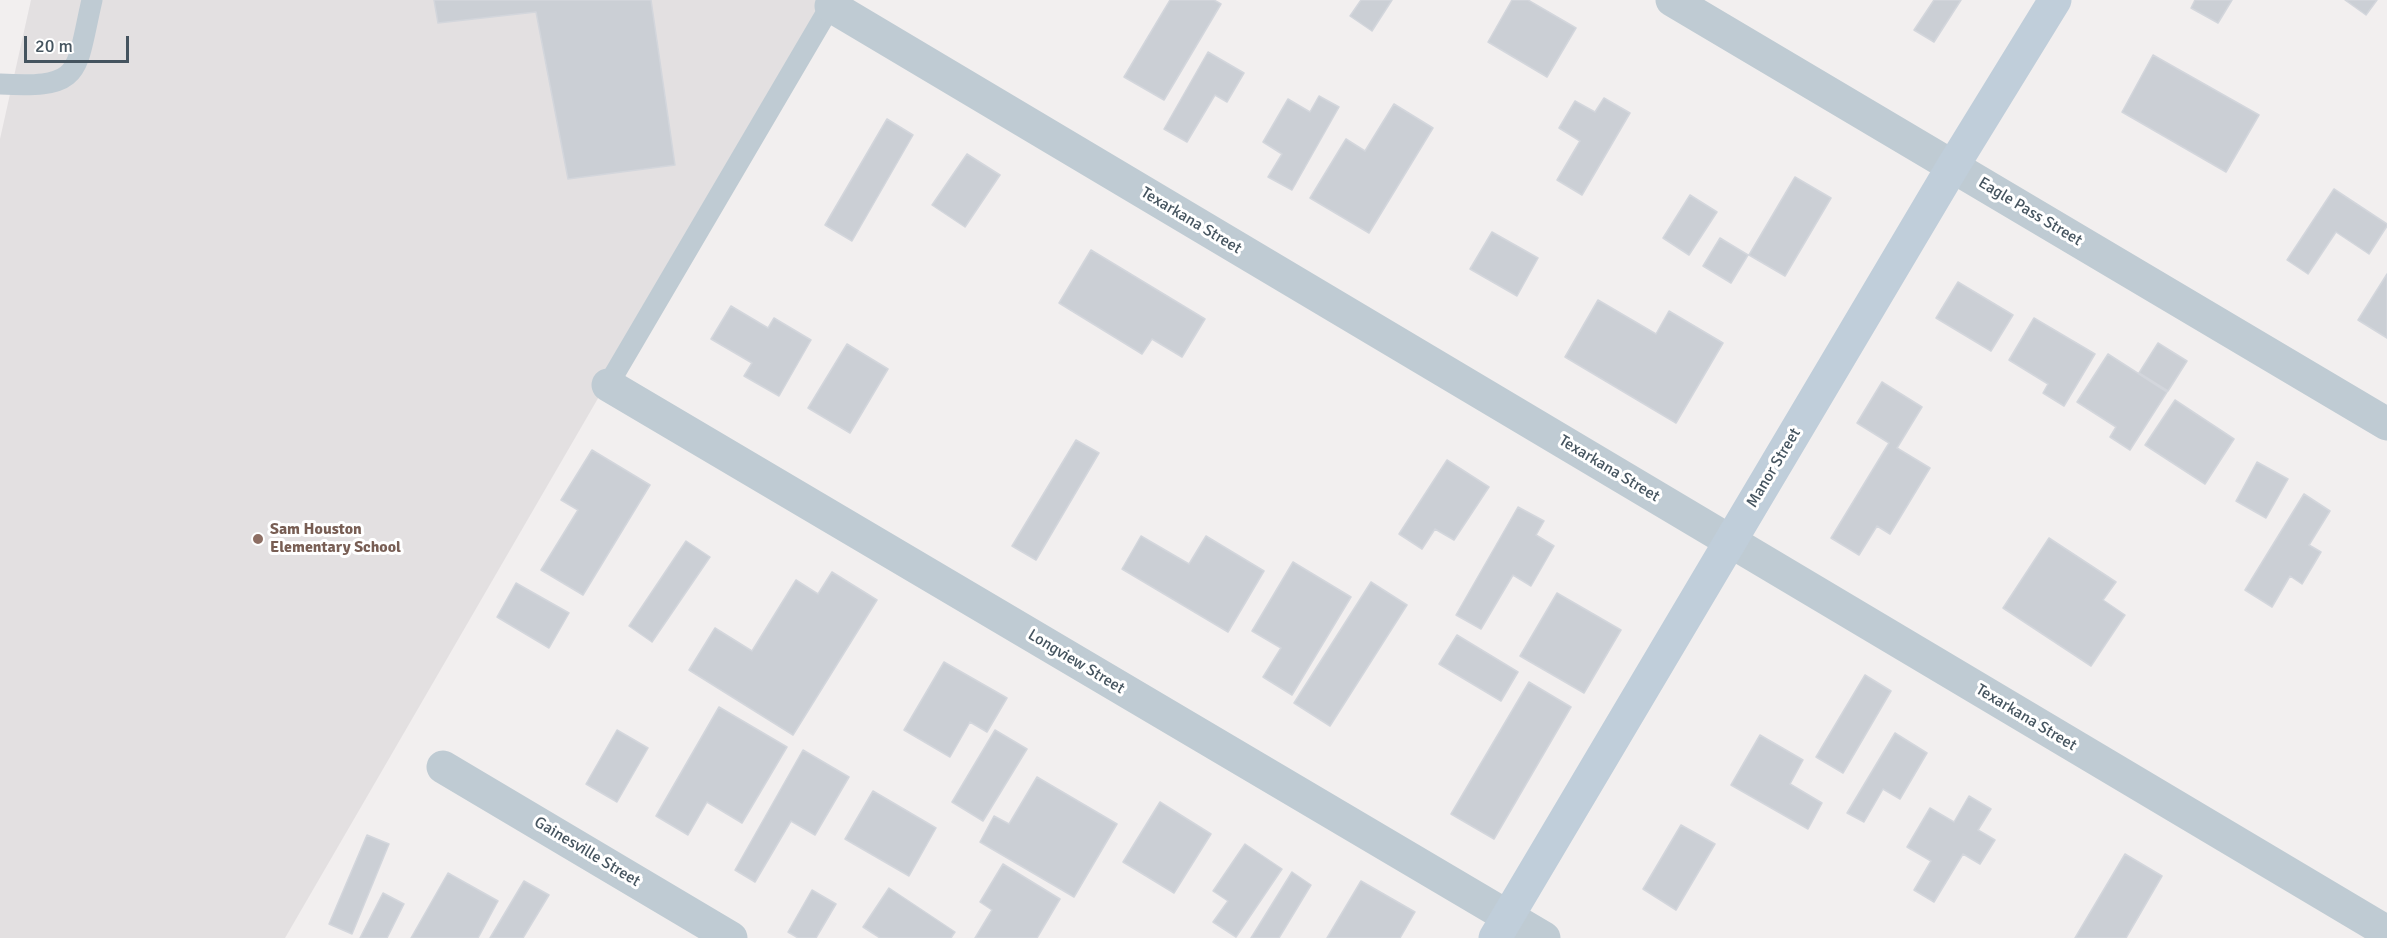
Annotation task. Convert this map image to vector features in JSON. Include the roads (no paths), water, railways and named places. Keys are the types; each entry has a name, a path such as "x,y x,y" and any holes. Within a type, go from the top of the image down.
{"street":[{"name":"Eagle Pass Street","path":"1672,0 2387,424"},
{"name":"Manor Street","path":"1502,927 1953,166 2055,0"},
{"name":"Texarkana Street","path":"833,3 2372,931"},
{"name":"Longview Street","path":"608,385 1502,927 1544,938"},
{"name":"Gainesville Street","path":"443,767 731,938"}],"lane":[{"path":"0,84 45,86 71,75 78,58 92,0"},
{"path":"608,385 833,3"}],"place":[{"name":"Sam Houston Elementary School","path":"258,539"}]}
